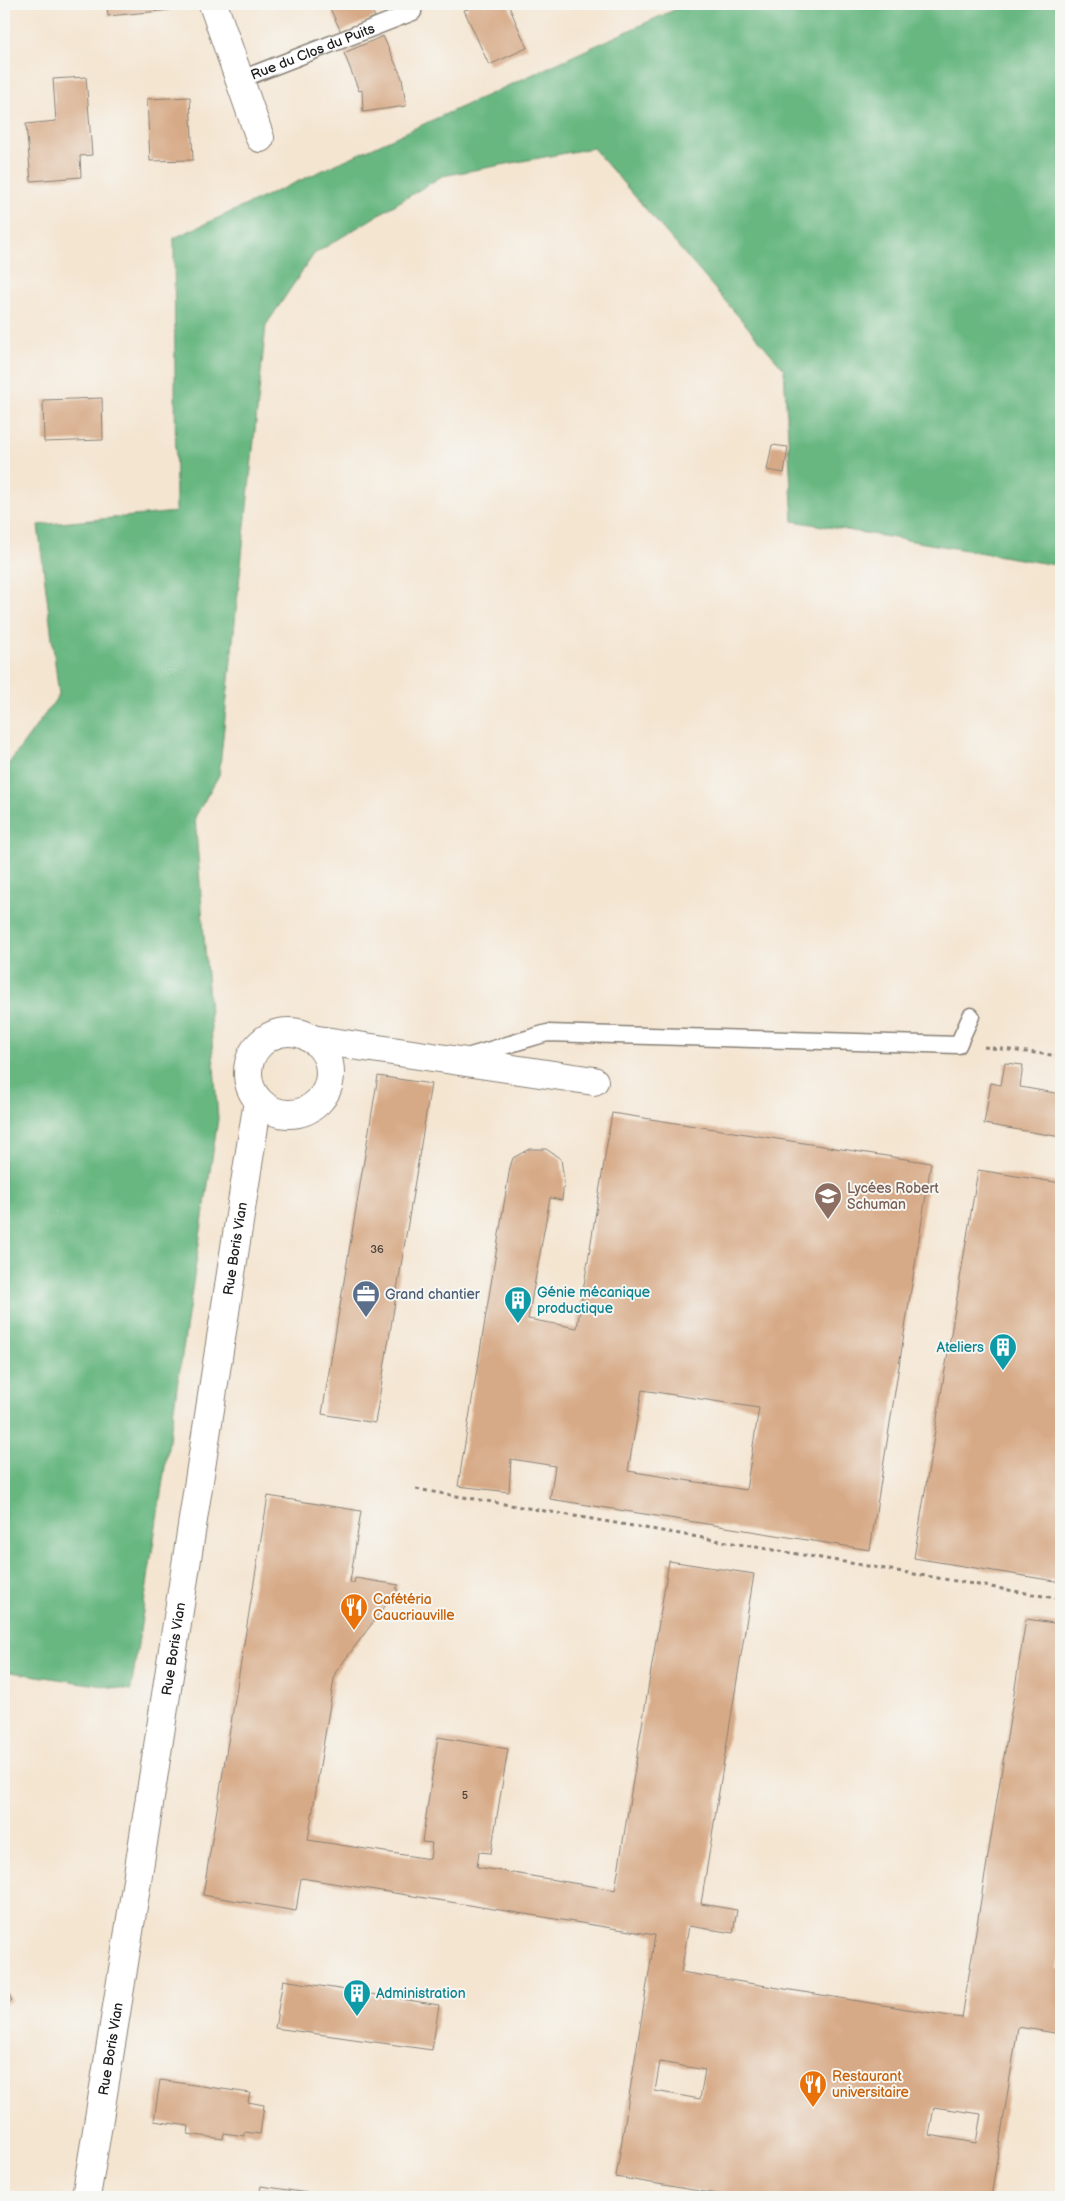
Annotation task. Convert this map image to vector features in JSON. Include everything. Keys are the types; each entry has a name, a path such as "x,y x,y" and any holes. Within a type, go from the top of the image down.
{"street":[{"name":"Rue du Clos du Puits","path":"213,4 260,138"},
{"path":"277,1034 300,1034 321,1048 328,1060 330,1074 327,1088 320,1100 309,1109 296,1114 282,1114 269,1110 258,1100 251,1091 248,1080 251,1057 266,1039 277,1034"},
{"path":"310,1039 594,1081"},
{"name":"Rue Boris Vian","path":"86,2197 132,1919 258,1100"}],"lane":[{"name":"Rue du Clos du Puits","path":"239,80 413,12"},
{"path":"460,1060 547,1033 958,1045 971,1016"}],"path":[{"path":"978,1046 1061,1056"},
{"path":"416,1489 1061,1599"}],"green space":[{"path":"687,4 1061,4 1061,566 793,521 784,369 593,148 442,176 314,254 266,325 219,775 195,817 218,1119 131,1690 4,1671 4,770 59,695 38,525 176,512 174,238"}],"building":[{"path":"107,4 169,4 170,10 108,16"},
{"path":"328,4 369,4 375,17 341,32"},
{"path":"466,4 508,4 527,48 489,65 464,10 468,9"},
{"path":"383,36 402,78 406,106 363,112 362,90 359,91 344,53"},
{"path":"86,77 92,155 80,156 81,177 31,181 26,124 56,121 53,79"},
{"path":"190,97 193,160 150,161 147,99"},
{"path":"102,398 103,440 44,442 43,400"},
{"path":"772,445 788,447 784,473 767,470"},
{"path":"1005,1063 1023,1065 1020,1087 1061,1094 1061,1137 984,1124 991,1083 1001,1085"},
{"path":"378,1076 431,1084 375,1423 322,1414"},
{"path":"612,1113 931,1163 870,1550 550,1499 555,1466 511,1459 509,1492 458,1486 510,1167 513,1158 529,1149 546,1149 561,1159 564,1181 562,1200 550,1198 528,1319 577,1328","holes":["642,1390 759,1408 746,1490 628,1471"]},
{"name":"Ateliers","path":"978,1170 1061,1183 1061,1582 914,1558"},
{"path":"268,1496 361,1511 350,1582 354,1583 355,1578 399,1585 396,1588 398,1589 335,1673 308,1840 430,1859 432,1843 422,1842 438,1737 508,1749 491,1853 479,1852 477,1867 615,1890 669,1561 754,1574 701,1904 737,1910 733,1933 689,1926 681,1972 962,2018 1026,1619 1061,1624 1061,1942 1057,1969 1061,1969 1061,2034 1018,2027 991,2197 723,2197 723,2195 616,2177 655,1935 301,1878 296,1911 203,1895","holes":["660,2062 705,2070 700,2099 655,2091","934,2107 981,2114 976,2143 929,2135"]},
{"name":"Administration","path":"283,1980 439,2005 432,2050 275,2028"},
{"path":"4,1988 12,2000 4,2006"},
{"path":"160,2080 250,2093 248,2102 264,2105 260,2134 244,2132 244,2136 224,2133 223,2139 188,2134 189,2126 154,2121"},
{"path":"261,2186 328,2196 328,2197 259,2197"}],"place":[{"name":"Lycées Robert Schuman","path":"828,1220"},
{"name":"Grand chantier","path":"366,1318"},
{"name":"Génie mécanique productique","path":"518,1324"},
{"name":"Ateliers","path":"1003,1371"},
{"name":"Cafétéria Caucriauville","path":"354,1631"},
{"name":"Administration","path":"357,2017"},
{"name":"Restaurant universitaire","path":"813,2108"}]}
